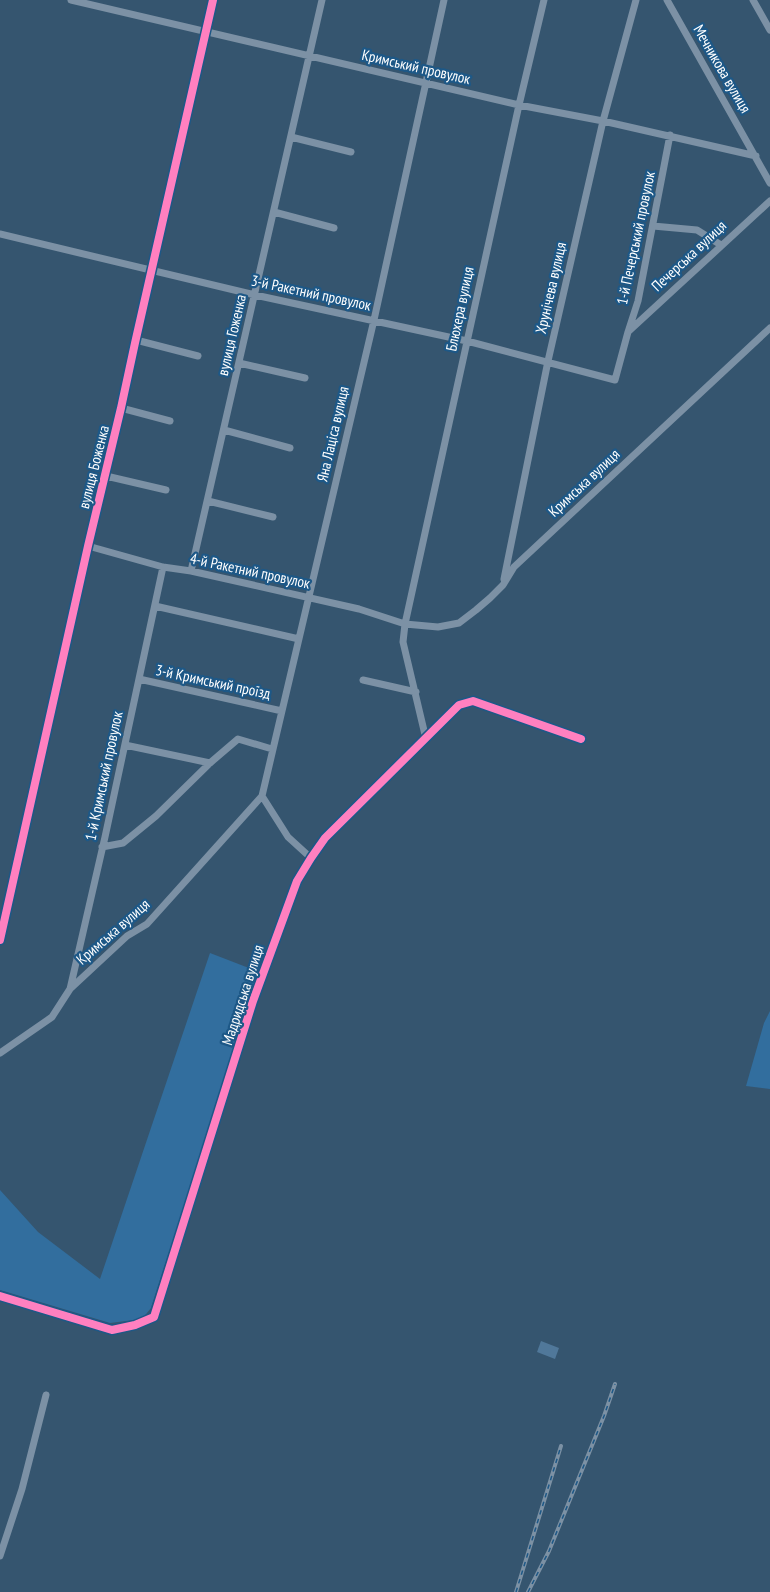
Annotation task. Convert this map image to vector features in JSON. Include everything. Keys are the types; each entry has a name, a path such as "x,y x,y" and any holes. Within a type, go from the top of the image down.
{"street":[{"name":"Кримський провулок","path":"71,0 519,105 670,135 756,156"},
{"name":"вулиця Боженка","path":"0,940 213,0"},
{"name":"вулиця Гоженка","path":"191,571 322,0"},
{"name":"Яна Лаціса вулиця","path":"262,796 374,320 444,0"},
{"name":"Блюхера вулиця","path":"426,739 403,642 405,624 544,0"},
{"name":"Хрунічева вулиця","path":"503,585 548,361 603,121 636,0"},
{"name":"Мечникова вулиця","path":"667,0 770,183"},
{"path":"753,0 770,30"},
{"name":"1-й Печерський провулок","path":"615,380 638,301 670,135"},
{"path":"291,137 351,152"},
{"name":"Печерська вулиця","path":"628,333 770,201"},
{"path":"274,212 334,228"},
{"path":"653,226 697,230 721,245"},
{"name":"3-й Ракетний провулок","path":"0,234 255,295 467,341 615,380"},
{"name":"Кримська вулиця","path":"405,624 438,627 459,623 490,598 503,585 514,567 770,328"},
{"path":"135,340 198,356"},
{"path":"239,363 305,378"},
{"path":"122,408 170,421"},
{"path":"224,430 290,448"},
{"path":"106,476 166,490"},
{"path":"208,501 273,517"},
{"name":"4-й Ракетний провулок","path":"88,546 163,567 191,571 359,609 405,624"},
{"name":"1-й Кримський провулок","path":"70,989 163,567"},
{"path":"155,606 299,639"},
{"name":"3-й Кримський проїзд","path":"139,679 282,711"},
{"path":"363,680 416,692"},
{"name":"Мадридська вулиця","path":"0,1296 112,1330 154,1317 253,1001 297,881 325,838 459,705 473,701 581,739"},
{"path":"102,847 123,843 156,816 238,739 272,749"},
{"path":"125,745 210,764"},
{"path":"262,796 288,837 311,858"},
{"name":"Кримська вулиця","path":"0,1053 52,1017 70,989 127,936 147,924 262,796"},
{"path":"0,1556 22,1489 46,1395"}],"shaded area":[{"path":"210,953 259,972 151,1308 142,1319 110,1323 0,1290 0,1190 38,1232 100,1279"},
{"path":"770,1011 770,1089 746,1086 764,1023"},
{"path":"541,1341 559,1348 555,1359 537,1352"}],"railway":[{"path":"528,1592 549,1551 615,1384"},
{"path":"516,1592 561,1446"}],"cycle path":[{"path":"0,940 213,0"},
{"path":"0,1296 112,1330 135,1325 154,1317 253,1001 297,881 325,838 459,705 473,701 581,739"}]}
